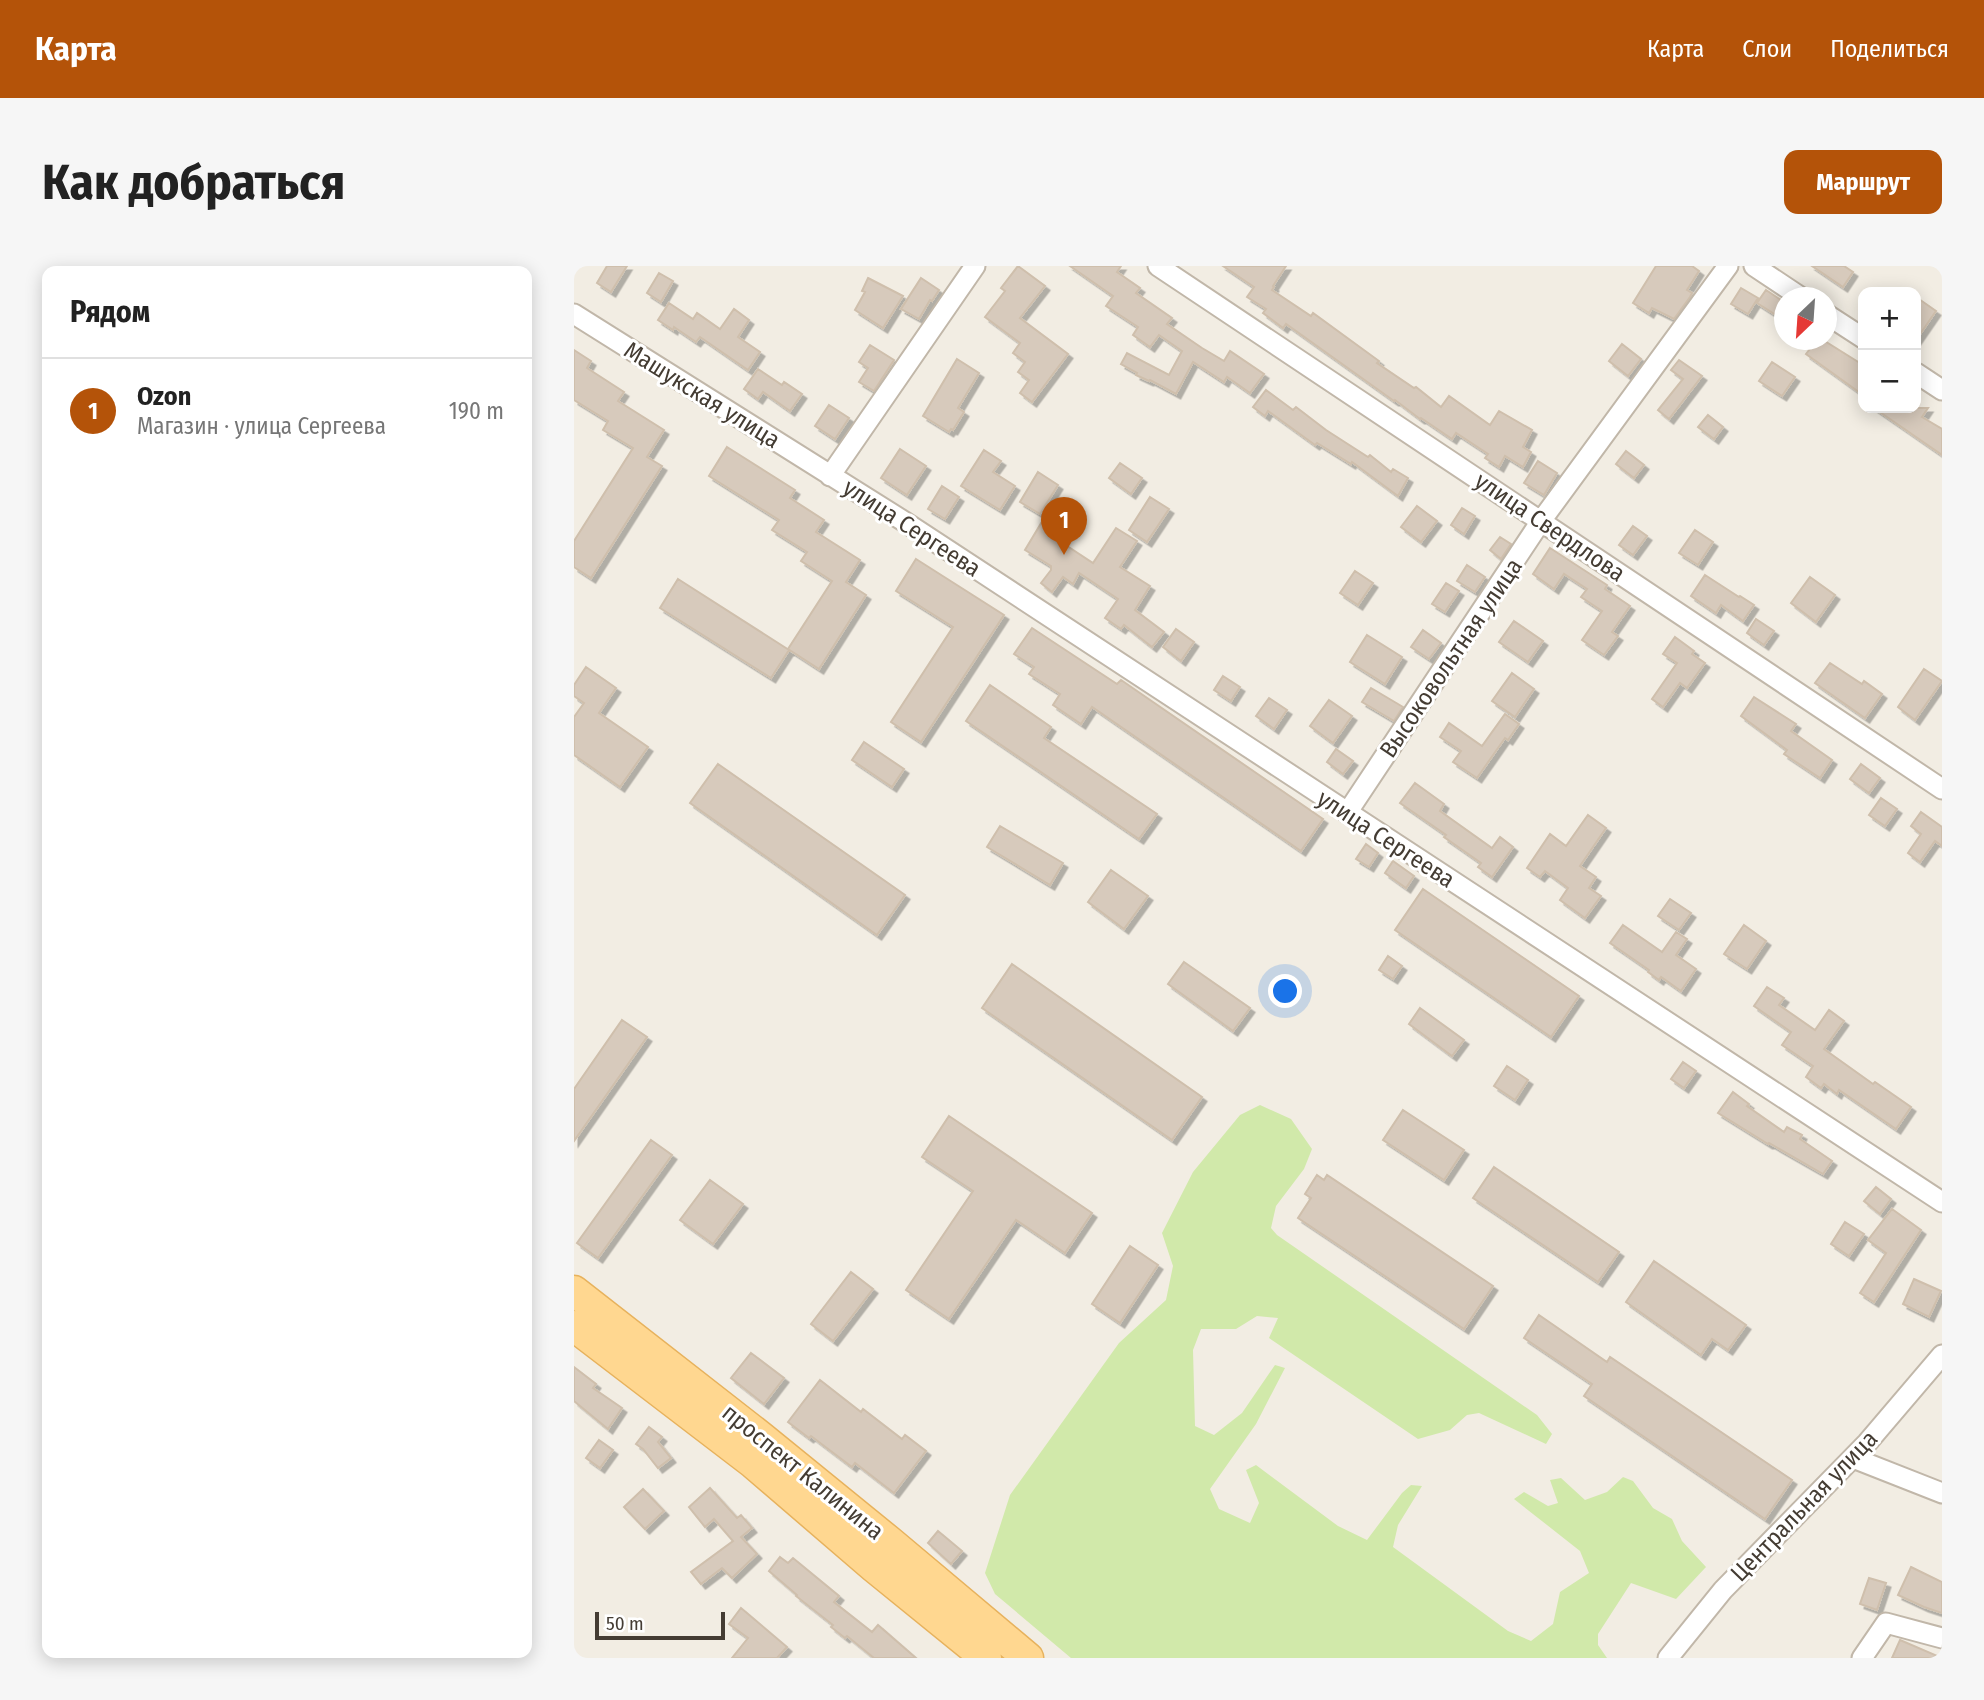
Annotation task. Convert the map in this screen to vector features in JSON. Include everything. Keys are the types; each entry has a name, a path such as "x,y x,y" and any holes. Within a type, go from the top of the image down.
{"main road":[{"name":"проспект Калинина","path":"574,1291 761,1437 1028,1658"},
{"name":"проспект Калинина","path":"574,1326 753,1463 986,1658"}],"street":[{"path":"830,476 975,266"},
{"name":"улица Свердлова","path":"1158,266 1942,789"},
{"name":"Высоковольтная улица","path":"1347,813 1541,521 1728,266"},
{"path":"1754,266 1786,287"},
{"name":"Машукская улица","path":"574,314 830,476"},
{"path":"1837,321 1858,335"},
{"path":"1921,376 1942,390"},
{"name":"улица Сергеева","path":"830,476 917,529 1942,1202"},
{"name":"Центральная улица","path":"1668,1658 1723,1590 1853,1458 1942,1355"},
{"path":"1853,1458 1942,1493"},
{"path":"1863,1658 1886,1623 1942,1637"}],"green space":[{"path":"1260,1105 1291,1119 1312,1149 1304,1169 1276,1206 1271,1228 1277,1235 1537,1415 1552,1434 1546,1444 1479,1413 1467,1415 1450,1430 1418,1439 1269,1338 1278,1318 1257,1316 1236,1329 1201,1329 1193,1350 1195,1426 1214,1435 1242,1413 1275,1365 1285,1368 1256,1424 1210,1489 1219,1509 1250,1523 1259,1503 1246,1470 1256,1465 1338,1526 1367,1540 1402,1493 1411,1485 1422,1486 1398,1525 1393,1547 1508,1631 1531,1641 1553,1624 1560,1592 1589,1573 1580,1551 1514,1499 1524,1492 1548,1506 1558,1503 1550,1480 1561,1478 1585,1500 1607,1492 1623,1477 1633,1481 1653,1508 1672,1519 1682,1541 1706,1567 1676,1599 1631,1583 1598,1634 1598,1645 1607,1658 1071,1658 995,1594 985,1573 1010,1495 1119,1343 1166,1300 1173,1266 1162,1233 1193,1172 1240,1115"}],"building":[{"path":"607,266 627,266 611,292 597,283"},
{"path":"1018,266 1045,286 1020,318 1068,354 1032,402 1020,393 1029,380 1018,372 1025,362 1013,353 1020,343 985,317 1005,291 1001,288"},
{"path":"1070,266 1121,266 1117,272 1140,288 1136,293 1172,318 1167,324 1224,361 1230,351 1264,374 1250,393 1227,377 1224,382 1193,362 1176,394 1136,375 1137,373 1121,364 1127,353 1169,375 1182,351 1159,335 1150,347 1133,335 1138,327 1106,306 1113,296"},
{"path":"1223,266 1286,266 1272,290 1311,316 1313,313 1379,361 1377,363 1416,387 1441,407 1449,396 1490,425 1499,411 1532,430 1523,447 1531,452 1523,467 1505,456 1499,467 1485,458 1488,454 1456,433 1452,439 1286,324 1283,328 1263,313 1266,309 1247,297 1254,287"},
{"path":"1656,266 1692,266 1699,271 1687,290 1692,293 1690,297 1674,319 1652,308 1649,313 1633,303"},
{"path":"1812,266 1844,266 1853,272 1843,287"},
{"path":"659,273 673,281 661,302 647,293"},
{"path":"868,278 903,296 883,328 855,310 865,292 862,291"},
{"path":"921,278 939,290 919,319 901,309"},
{"path":"1741,288 1758,298 1748,314 1731,304"},
{"path":"1766,290 1774,295 1774,314 1757,303"},
{"path":"1921,300 1936,311 1921,333"},
{"path":"669,303 693,319 697,313 720,329 734,309 749,320 738,337 760,352 748,370 700,337 696,342 658,320"},
{"path":"1622,344 1641,359 1628,376 1609,361"},
{"path":"870,345 894,360 874,391 859,382 868,368 859,362"},
{"path":"1837,349 1858,362 1858,391 1806,354 1809,350"},
{"path":"574,350 591,361 587,368 624,392 618,401 664,430 647,457 662,466 591,578 574,567 574,541 633,448 603,430 608,421 574,400"},
{"path":"957,359 979,373 958,408 964,412 949,432 923,416"},
{"path":"1679,360 1702,376 1669,419 1658,410 1683,379 1671,370"},
{"path":"1772,362 1795,377 1782,396 1759,381"},
{"path":"758,369 802,394 790,411 763,392 758,399 744,389"},
{"path":"1266,390 1293,410 1296,407 1368,457 1370,455 1391,472 1393,469 1408,478 1398,496 1352,462 1351,464 1317,443 1315,445 1268,411 1265,416 1253,407"},
{"path":"829,405 849,418 835,439 815,426"},
{"path":"1921,408 1928,408 1922,417 1942,429 1942,455 1881,413 1921,413"},
{"path":"1708,415 1723,427 1714,439 1698,427"},
{"path":"727,447 795,490 790,498 824,520 816,532 860,560 846,582 866,595 819,669 788,649 832,581 801,561 807,552 772,530 779,520 709,476"},
{"path":"900,449 926,466 907,495 881,478"},
{"path":"984,450 1001,461 993,472 1015,486 1000,510 961,486"},
{"path":"1626,451 1644,465 1634,478 1616,464"},
{"path":"1538,461 1557,473 1544,495 1524,483"},
{"path":"1120,463 1142,478 1131,494 1109,478"},
{"path":"1038,472 1058,485 1040,514 1020,502"},
{"path":"942,486 959,497 945,519 928,509"},
{"path":"1150,497 1169,509 1147,542 1129,530"},
{"path":"1417,506 1437,521 1421,542 1401,527"},
{"path":"1462,508 1475,516 1464,534 1451,525"},
{"path":"1046,515 1062,526 1055,538 1093,563 1116,528 1137,541 1120,567 1150,586 1135,610 1164,632 1152,647 1124,625 1121,629 1105,618 1118,599 1079,573 1073,584 1063,577 1052,592 1041,583 1051,566 1025,550"},
{"path":"1633,526 1647,536 1633,555 1619,545"},
{"path":"1695,530 1713,542 1698,565 1679,553"},
{"path":"1500,537 1511,544 1501,559 1490,550"},
{"path":"1550,548 1607,585 1605,589 1630,606 1612,632 1618,636 1604,655 1582,640 1602,611 1581,597 1587,589 1564,574 1554,589 1533,574"},
{"path":"916,559 1004,615 921,742 891,722 953,627 896,591"},
{"path":"1467,565 1485,577 1475,592 1457,581"},
{"path":"1355,571 1373,583 1358,605 1340,593"},
{"path":"1705,575 1754,605 1743,621 1721,605 1716,613 1691,596"},
{"path":"1810,577 1835,595 1816,622 1791,603"},
{"path":"678,579 789,650 771,678 660,608"},
{"path":"1446,583 1459,591 1445,612 1432,604"},
{"path":"1756,619 1774,631 1764,645 1747,633"},
{"path":"1514,621 1543,641 1528,662 1499,642"},
{"path":"1032,628 1117,684 1121,680 1323,819 1301,851 1092,707 1081,724 1053,705 1060,694 1029,674 1034,667 1014,654"},
{"path":"1176,629 1194,642 1181,661 1163,647"},
{"path":"1423,630 1441,643 1429,659 1411,647"},
{"path":"1367,635 1402,657 1385,684 1350,662"},
{"path":"1675,637 1705,663 1687,688 1680,683 1663,707 1652,699 1677,663 1663,654"},
{"path":"1830,663 1882,694 1865,718 1815,683"},
{"path":"586,667 616,688 599,713 648,747 620,787 574,755 574,717 584,703 574,696 574,685"},
{"path":"1924,669 1942,681 1915,720 1898,707"},
{"path":"1512,673 1534,689 1515,717 1492,701"},
{"path":"1223,676 1240,687 1231,701 1214,690"},
{"path":"990,685 1051,727 1044,738 1157,814 1139,839 966,721"},
{"path":"1371,688 1403,707 1394,721 1362,702"},
{"path":"1754,697 1796,724 1791,731 1832,760 1820,778 1784,754 1787,750 1741,716"},
{"path":"1269,698 1287,710 1274,729 1256,716"},
{"path":"1329,700 1352,716 1333,743 1310,726"},
{"path":"1505,714 1519,724 1508,740 1505,738 1477,778 1453,762 1461,751 1440,737 1449,723 1482,746"},
{"path":"864,742 904,769 892,787 852,760"},
{"path":"1336,749 1353,761 1343,774 1327,762"},
{"path":"718,764 905,895 877,935 690,803"},
{"path":"1861,764 1880,778 1869,793 1850,779"},
{"path":"1415,783 1444,804 1440,811 1492,848 1500,837 1513,847 1492,877 1478,867 1481,863 1400,803"},
{"path":"1881,798 1897,809 1885,826 1869,815"},
{"path":"1921,812 1942,827 1942,846 1935,841 1920,862 1908,853 1921,834 1911,826"},
{"path":"1588,815 1606,828 1580,866 1596,877 1589,888 1601,896 1585,918 1560,900 1568,888 1545,871 1540,877 1527,868 1550,834 1566,846"},
{"path":"1000,826 1063,863 1050,885 987,847"},
{"path":"1366,844 1378,853 1369,867 1356,859"},
{"path":"1393,861 1414,876 1406,888 1385,873"},
{"path":"1111,870 1148,896 1124,929 1088,902"},
{"path":"1423,889 1579,996 1551,1037 1395,930"},
{"path":"1670,899 1691,913 1679,930 1658,916"},
{"path":"1623,925 1662,952 1676,932 1687,939 1676,955 1696,969 1681,991 1661,977 1659,980 1610,943"},
{"path":"1744,925 1766,941 1747,969 1724,954"},
{"path":"1388,956 1402,966 1393,979 1379,970"},
{"path":"1184,962 1250,1008 1233,1031 1168,984"},
{"path":"1012,964 1202,1097 1172,1140 982,1008"},
{"path":"1767,987 1784,998 1779,1005 1815,1030 1829,1010 1844,1021 1824,1049 1911,1107 1896,1129 1839,1090 1837,1094 1824,1084 1821,1088 1806,1077 1813,1066 1782,1045 1791,1032 1754,1006"},
{"path":"1420,1008 1464,1040 1452,1056 1409,1024"},
{"path":"622,1020 647,1037 574,1141 574,1089"},
{"path":"1683,1062 1696,1071 1684,1088 1671,1079"},
{"path":"1507,1066 1528,1080 1515,1100 1494,1086"},
{"path":"1733,1092 1749,1104 1747,1106 1784,1132 1787,1127 1802,1135 1800,1139 1832,1161 1823,1174 1718,1113"},
{"path":"1403,1110 1464,1150 1444,1180 1383,1140"},
{"path":"949,1116 1092,1213 1065,1253 1016,1220 949,1319 906,1290 973,1191 922,1157"},
{"path":"651,1140 672,1155 598,1258 577,1243"},
{"path":"1494,1167 1619,1252 1598,1282 1473,1198"},
{"path":"1317,1175 1324,1180 1327,1175 1493,1286 1464,1329 1298,1218 1311,1198 1305,1194"},
{"path":"710,1180 743,1204 713,1244 680,1220"},
{"path":"1876,1187 1891,1199 1880,1214 1864,1201"},
{"path":"1892,1209 1921,1230 1874,1302 1860,1293 1886,1253 1868,1240"},
{"path":"1845,1222 1864,1234 1849,1256 1831,1244"},
{"path":"1130,1246 1158,1265 1120,1323 1092,1304"},
{"path":"1654,1261 1746,1325 1728,1350 1712,1339 1701,1355 1626,1302"},
{"path":"851,1272 873,1289 833,1341 811,1324"},
{"path":"1914,1279 1941,1291 1929,1317 1903,1304"},
{"path":"1539,1315 1607,1362 1610,1357 1792,1480 1765,1519 1584,1396 1592,1384 1524,1338"},
{"path":"751,1353 784,1378 764,1404 731,1378"},
{"path":"574,1367 596,1384 593,1388 622,1408 608,1429 574,1401"},
{"path":"820,1380 861,1412 863,1409 902,1439 905,1435 926,1451 894,1493 855,1463 852,1467 788,1422"},
{"path":"649,1427 662,1437 658,1442 671,1458 658,1468 636,1444"},
{"path":"599,1440 613,1450 600,1468 586,1458"},
{"path":"710,1488 737,1518 741,1515 752,1528 741,1537 757,1554 732,1578 722,1568 701,1584 691,1572 733,1541 714,1519 705,1527 689,1507"},
{"path":"643,1489 664,1511 645,1529 624,1507"},
{"path":"938,1531 962,1551 951,1564 928,1543"},
{"path":"780,1557 788,1563 793,1558 839,1596 834,1602 872,1632 878,1625 916,1658 874,1658 847,1636 845,1638 769,1571"},
{"path":"1911,1567 1942,1582 1942,1613 1898,1595"},
{"path":"1869,1578 1886,1583 1877,1610 1860,1604"},
{"path":"741,1608 787,1647 777,1658 732,1658 748,1638 729,1624"},
{"path":"1900,1640 1942,1658 1892,1658"}],"place":[{"name":"Ozon","path":"1064,555"}]}
